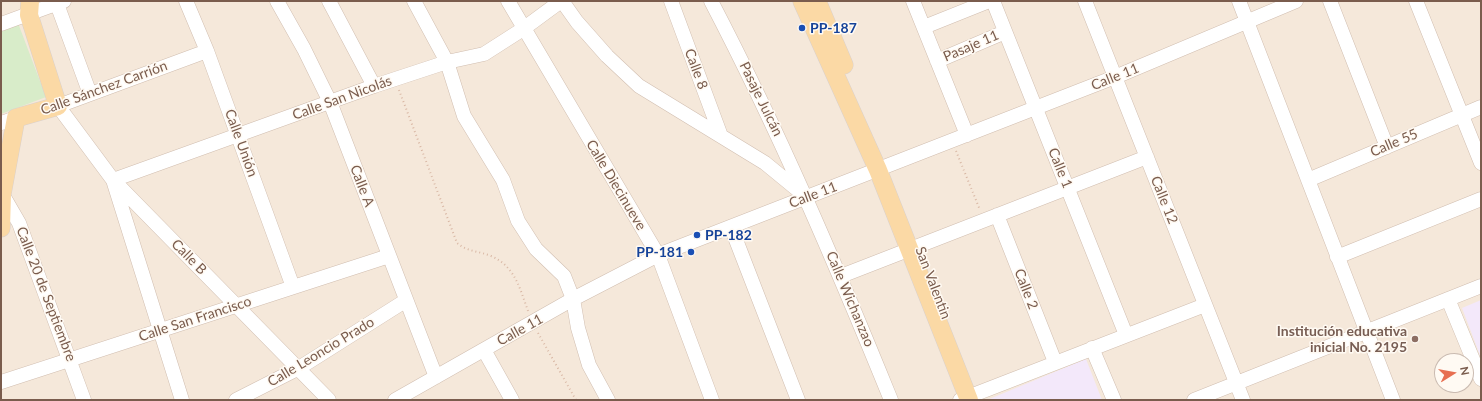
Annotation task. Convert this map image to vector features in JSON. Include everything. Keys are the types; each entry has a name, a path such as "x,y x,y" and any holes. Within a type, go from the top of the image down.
{"main road":[{"path":"802,1 882,168"},
{"path":"817,1 882,168"},
{"path":"27,6 58,106"},
{"name":"Calle Sánchez Carrión","path":"9,120 58,106"},
{"path":"1,222 2,193 9,120"},
{"name":"San Valentin","path":"882,168 914,247 970,398"}],"street":[{"name":"Calle Unión","path":"186,1 207,50 293,287"},
{"name":"Calle A","path":"277,1 304,49 330,102 405,301 436,377"},
{"path":"329,1 374,86"},
{"path":"414,1 447,62 464,116 503,180 518,221 536,249 564,276 573,299 578,328 589,365 608,400"},
{"name":"Calle Diecinueve","path":"508,1 523,29 658,256 712,400"},
{"name":"Calle San Nicolás","path":"113,180 374,86 447,62 484,54 523,29 562,1"},
{"path":"562,1 577,22 607,56 639,86 765,163 807,198"},
{"name":"Calle 8","path":"671,1 721,136"},
{"name":"Pasaje Julcán","path":"712,1 751,76 807,198"},
{"path":"913,1 967,135"},
{"path":"924,27 989,1"},
{"name":"Calle 1","path":"993,1 1126,335"},
{"name":"Calle 12","path":"1084,1 1243,400"},
{"path":"1238,1 1393,400"},
{"name":"Calle 11","path":"395,400 573,299 658,256 1115,78 1296,1"},
{"path":"1330,1 1387,147"},
{"path":"1416,1 1481,163"},
{"path":"1,24 27,6 60,2 90,94"},
{"name":"Pasaje 11","path":"937,61 1005,32"},
{"name":"Calle Sánchez Carrión","path":"58,106 207,50"},
{"name":"Calle B","path":"58,106 113,180 329,400"},
{"name":"Calle 55","path":"1308,180 1481,107"},
{"path":"841,276 1068,188 1146,156"},
{"path":"113,180 182,400"},
{"name":"Calle 20 de Septiembre","path":"2,193 19,223 71,360 84,400"},
{"name":"Calle Wichanzao","path":"807,198 841,276 891,400"},
{"path":"1337,257 1481,199"},
{"name":"Calle 2","path":"991,217 1055,362"},
{"path":"731,227 798,400"},
{"name":"Calle San Francisco","path":"1,382 389,256"},
{"path":"1194,400 1481,286"},
{"path":"1448,299 1481,379"},
{"name":"Calle Leoncio Prado","path":"236,400 299,368 405,301"},
{"path":"970,398 1055,362 1205,305"},
{"path":"1092,348 1114,400"},
{"path":"484,350 511,400"}],"path":[{"path":"395,79 457,243 464,249 491,256 504,265 516,277 533,323 576,400"},
{"path":"951,141 991,217"}],"shaded area":[{"path":"1,1 1481,1 1481,400 1,400"},
{"path":"1481,300 1481,358 1462,308"},
{"path":"1086,359 1102,400 987,400"}],"green space":[{"path":"18,23 46,97 1,114 1,29"}],"place":[{"name":"PP-187","path":"802,28"},
{"name":"PP-182","path":"697,235"},
{"name":"PP-181","path":"691,252"},
{"name":"Institución educativa inicial No. 2195","path":"1415,339"}]}
